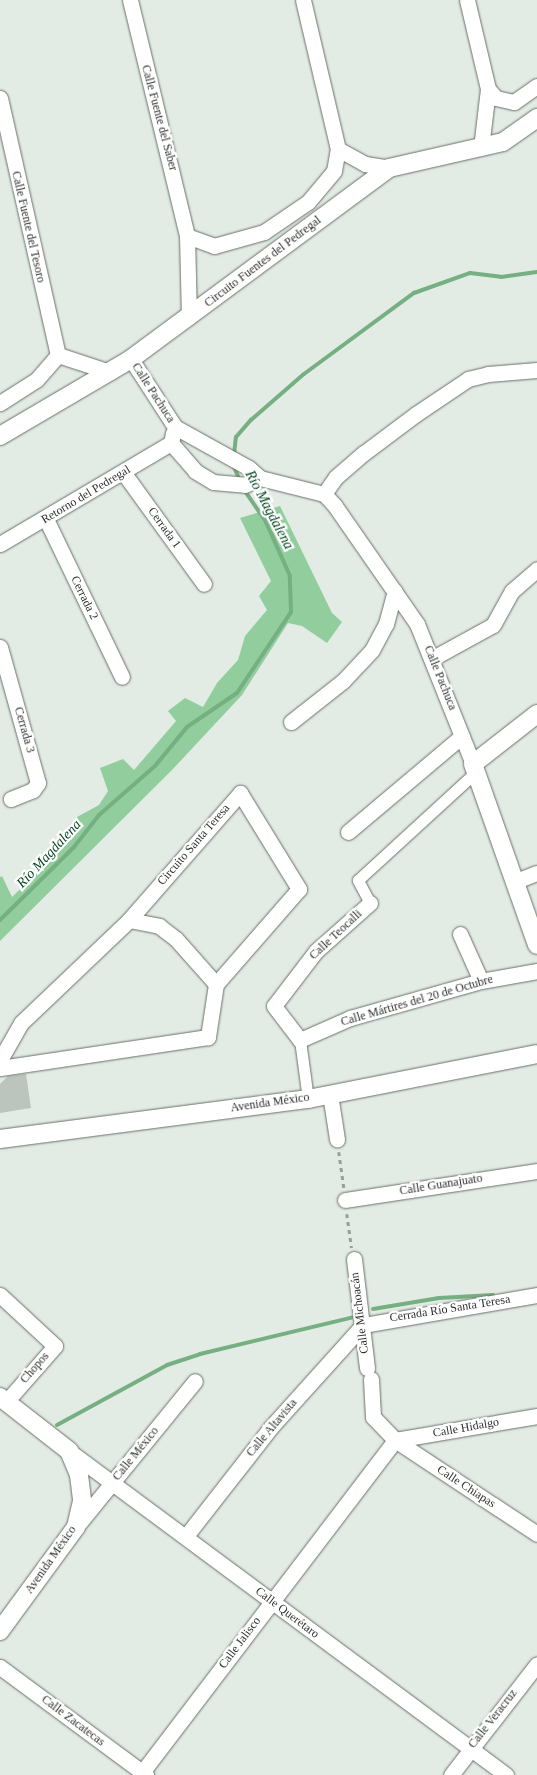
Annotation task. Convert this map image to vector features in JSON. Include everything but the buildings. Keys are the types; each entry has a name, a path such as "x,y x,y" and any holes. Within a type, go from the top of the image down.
{"street":[{"name":"Calle Fuente del Saber","path":"130,0 187,236 189,317"},
{"path":"187,236 214,246 264,232 308,202 334,171 338,149 303,0"},
{"path":"467,0 488,90 481,148"},
{"path":"488,90 496,98 514,102 537,86"},
{"name":"Calle Fuente del Tesoro","path":"0,98 58,355"},
{"name":"Circuito Fuentes del Pedregal","path":"0,436 131,359 389,168 503,142 537,118"},
{"path":"338,149 366,164 389,168"},
{"path":"0,403 36,380 58,355 110,372"},
{"name":"Calle Pachuca","path":"131,359 175,427 201,444 254,473 324,494 417,624 433,658 475,768 537,945"},
{"path":"324,494 336,477 364,453 416,414 468,379 488,374 537,370"},
{"name":"Calle Pachuca","path":"175,427 171,443 194,471 213,482 245,485 254,473"},
{"name":"Retorno del Pedregal","path":"0,544 46,519 171,443"},
{"name":"Cerrada 1","path":"123,472 204,584"},
{"name":"Cerrada 2","path":"46,519 122,677"},
{"path":"433,658 493,625 512,591 537,570"},
{"path":"291,722 343,681 372,650 386,624 394,591"},
{"name":"Cerrada 3","path":"0,647 38,783 33,790 12,799"},
{"path":"370,904 358,880 475,768 537,714"},
{"path":"348,832 462,736"},
{"name":"Circuito Santa Teresa","path":"0,1060 21,1023 129,920 240,793 300,889 216,984"},
{"path":"516,881 537,873"},
{"name":"Calle Teocalli","path":"300,1040 274,1006 316,951 370,904"},
{"path":"0,1068 208,1037 216,984 176,939 159,926 129,920"},
{"path":"460,934 481,981"},
{"name":"Calle Mártires del 20 de Octubre","path":"300,1040 350,1018 481,981 537,971"},
{"path":"300,1040 308,1099"},
{"name":"Avenida México","path":"0,1140 308,1099 537,1054"},
{"path":"330,1094 337,1139"},
{"name":"Calle Guanajuato","path":"345,1200 537,1170"},
{"name":"Calle Michoacán","path":"354,1259 374,1417 395,1440"},
{"name":"Chopos","path":"0,1295 55,1346 3,1400"},
{"name":"Cerrada Río Santa Teresa","path":"363,1325 537,1295"},
{"name":"Calle Altavista","path":"186,1536 272,1426 363,1325"},
{"name":"Calle México","path":"76,1527 195,1381"},
{"path":"3,1400 69,1450"},
{"name":"Calle Hidalgo","path":"395,1440 537,1416"},
{"name":"Calle Chiapas","path":"395,1440 537,1534"},
{"name":"Calle Jalisco","path":"142,1774 395,1440"},
{"name":"Avenida México","path":"0,1631 76,1527 82,1488 69,1450"},
{"name":"Calle Querétaro","path":"69,1450 506,1775"},
{"name":"Calle Veracruz","path":"450,1775 537,1664"},
{"name":"Calle Zacatecas","path":"0,1667 142,1774"}],"green space":[{"path":"280,506 332,613 342,622 327,643 302,626 288,623 242,695 172,770 0,941 0,877 2,876 12,897 74,836 79,827 77,817 99,805 108,791 100,768 123,759 134,770 176,721 168,711 185,698 203,707 217,683 238,660 245,636 267,610 259,596 271,581 240,518"}],"waterway":[{"name":"Río Magdalena","path":"234,455 236,437 251,420 304,374 414,293 470,273 501,277 537,272"},
{"name":"Río Magdalena","path":"233,465 240,481"},
{"name":"Río Magdalena","path":"0,920 74,847 99,815 155,766 187,727 237,693 291,612 290,576 266,522 243,488"},
{"path":"373,1309 439,1298 493,1295"},
{"path":"57,1425 167,1365 200,1354 354,1317"}]}
